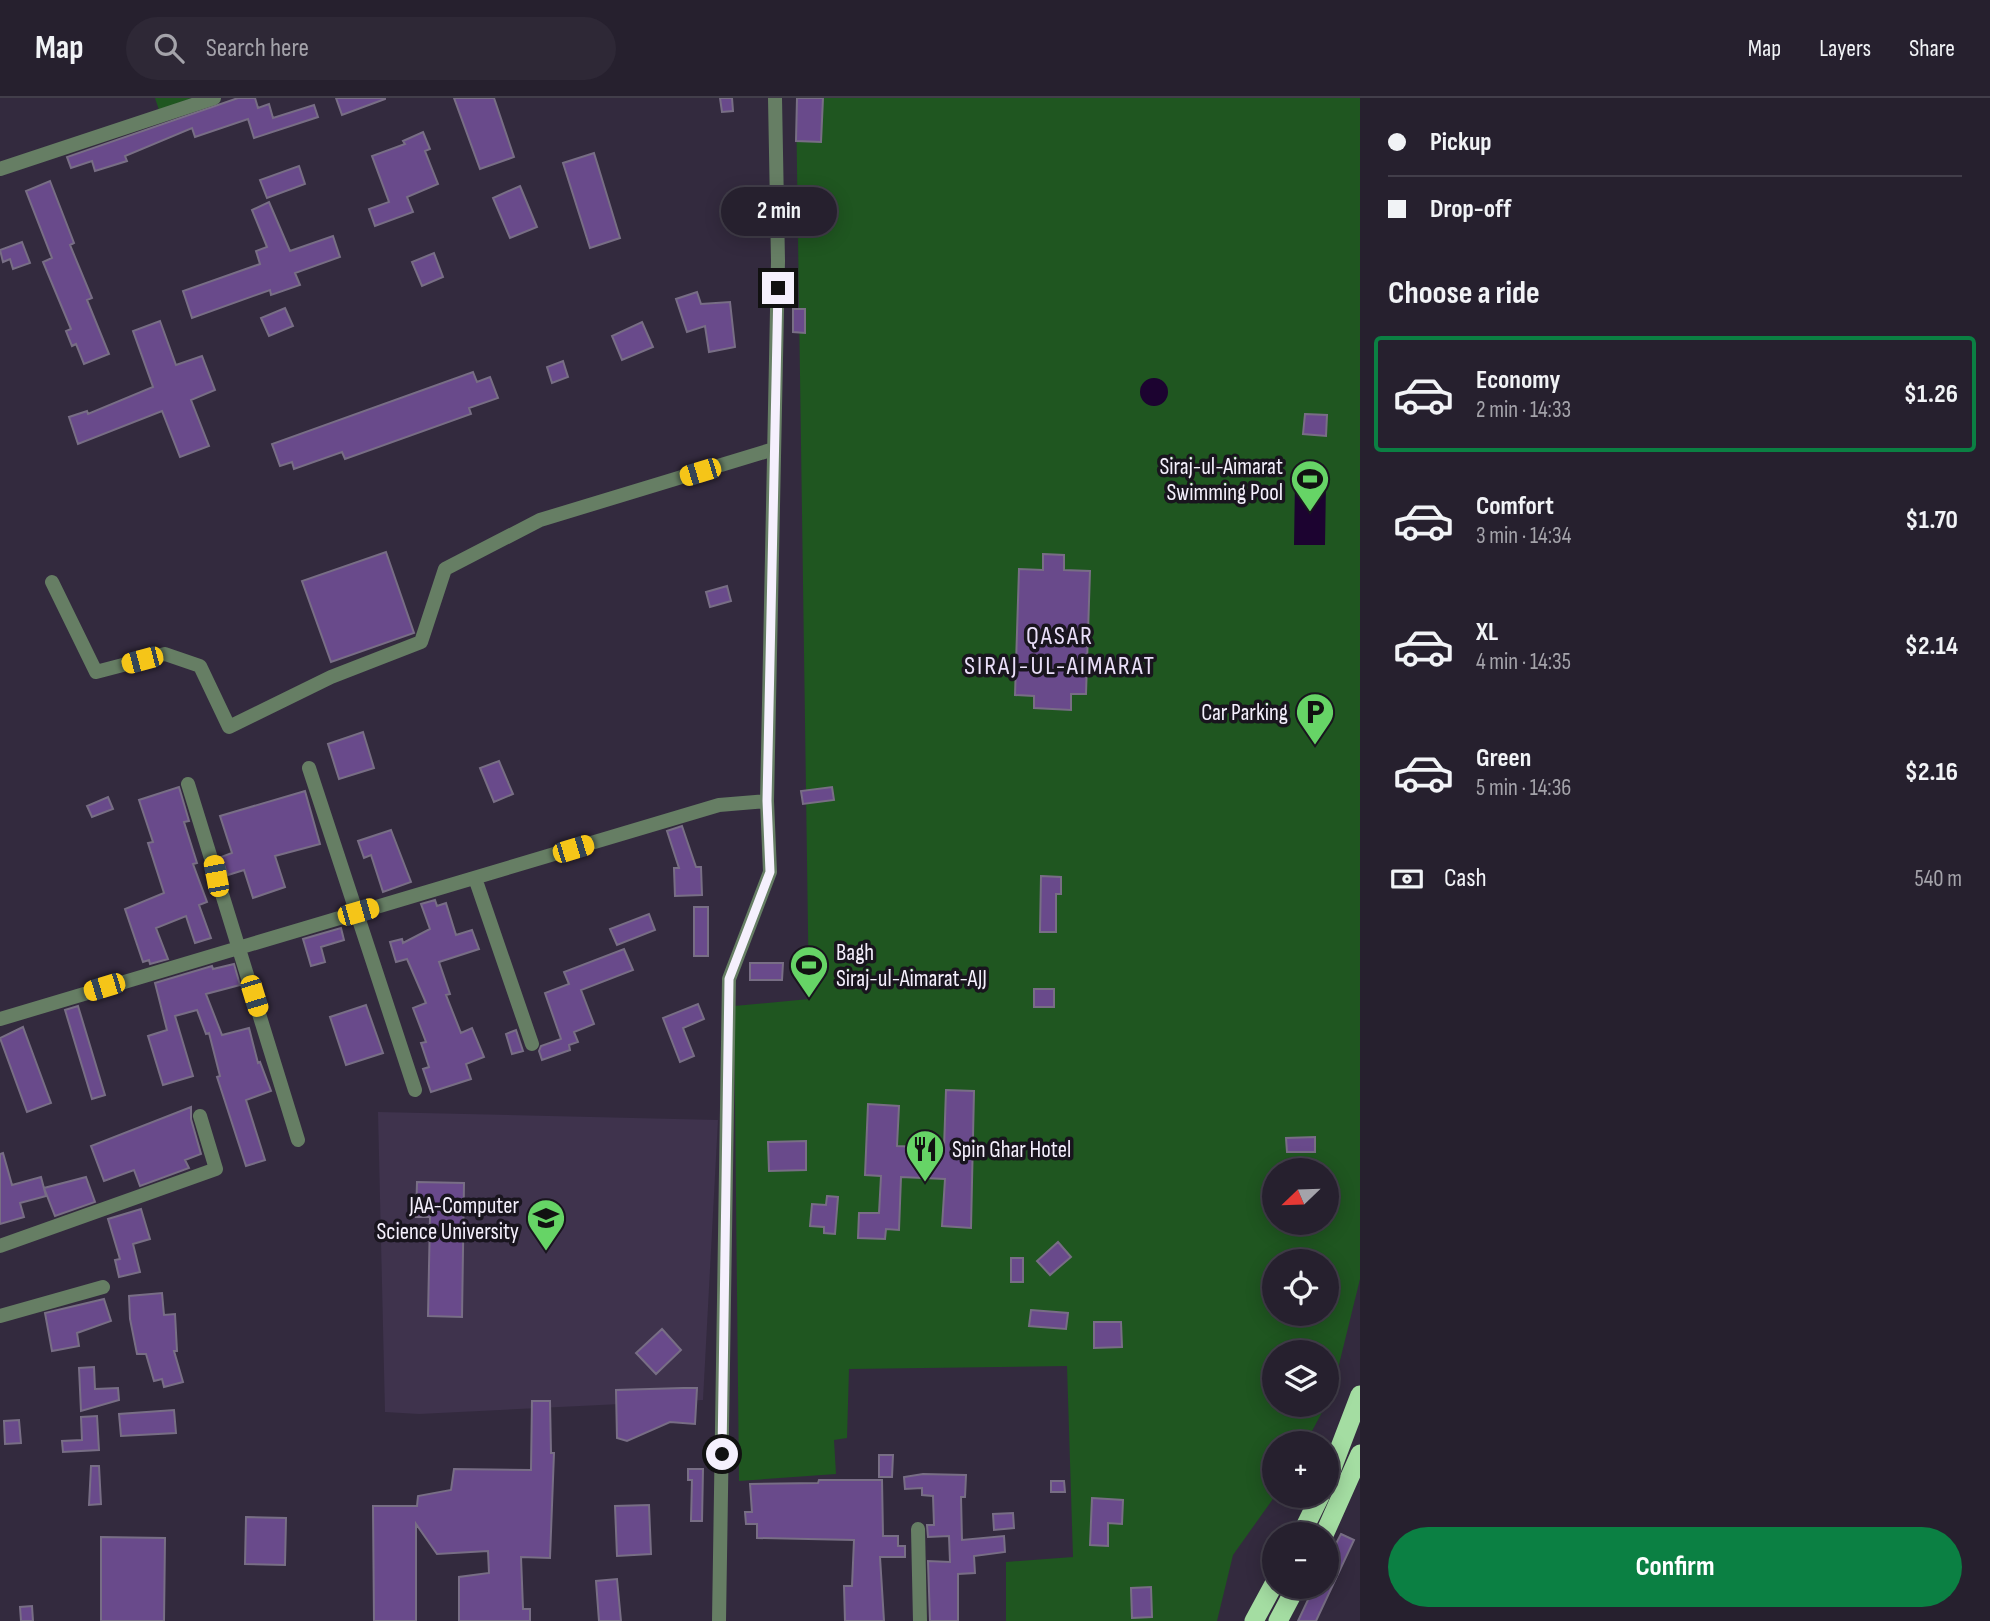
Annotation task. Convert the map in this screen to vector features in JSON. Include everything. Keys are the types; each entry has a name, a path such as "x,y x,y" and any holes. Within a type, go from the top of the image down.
{"highway":[{"path":"1339,1450 1360,1395"},
{"path":"1330,1522 1360,1454"},
{"path":"1254,1621 1266,1599"},
{"path":"1279,1621 1290,1599"}],"street":[{"path":"0,169 214,98"},
{"path":"719,1621 729,979 770,872 767,801 778,261 775,98"},
{"path":"52,582 96,672 165,654 200,666 229,727 331,677 421,642 445,569 540,520 774,449"},
{"path":"309,768 415,1090"},
{"path":"188,784 298,1140"},
{"path":"0,1019 719,804 767,801"},
{"path":"475,878 532,1044"},
{"path":"0,1246 216,1169 200,1116"},
{"path":"0,1316 103,1287"},
{"path":"918,1529 920,1621"}],"shaded area":[{"path":"1154,378 1164,382 1168,392 1164,402 1154,406 1144,402 1140,392 1144,382"},
{"name":"Siraj-ul-Aimarat Swimming Pool","path":"1295,481 1326,482 1325,545 1294,545"},
{"name":"JAA-Computer Science University","path":"378,1112 718,1120 703,1400 419,1414 385,1412"}],"green space":[{"path":"155,98 192,98 159,110"},
{"path":"796,98 1360,98 1360,1279 1339,1364 1339,1340 1262,1340 1262,1417 1320,1417 1312,1431 1262,1431 1262,1508 1266,1508 1233,1555 1217,1621 1006,1621 1006,1562 1073,1557 1067,1366 849,1369 847,1438 834,1440 836,1474 739,1481 734,1006 809,999"}],"building":[{"path":"238,98 255,98 258,108 269,104 273,118 314,105 318,117 254,138 248,119 195,137 192,128 125,156 127,161 95,171 92,161 71,168 67,157"},
{"path":"336,98 385,98 385,99 342,115"},
{"path":"454,98 494,98 514,157 480,169"},
{"path":"720,98 732,98 733,111 722,112"},
{"path":"797,98 823,98 821,142 796,141"},
{"path":"423,132 430,149 425,151 438,184 407,197 413,212 375,226 369,209 389,202 372,156 405,144 403,141"},
{"path":"594,153 620,238 590,248 563,163"},
{"path":"299,166 305,184 267,198 260,180"},
{"path":"50,181 74,243 70,245 92,298 87,300 109,354 84,364 76,344 72,346 66,331 71,329 43,262 52,258 26,191"},
{"path":"520,186 537,227 510,238 493,198"},
{"path":"269,202 290,251 333,236 340,257 295,273 300,285 271,295 270,290 192,318 183,291 260,264 256,251 267,247 252,210"},
{"path":"22,242 30,263 13,269 10,259 3,262 0,250"},
{"path":"434,253 443,277 422,286 412,262"},
{"path":"697,292 701,304 730,302 735,347 709,352 705,326 687,332 676,299"},
{"path":"285,308 293,326 269,336 261,318"},
{"path":"793,309 805,309 805,333 793,332"},
{"path":"160,321 176,365 202,356 215,390 191,400 209,446 180,457 162,411 78,444 69,417 87,411 88,414 153,387 133,331"},
{"path":"642,322 653,347 622,360 612,336"},
{"path":"563,361 568,377 552,383 547,367"},
{"path":"473,372 477,382 490,377 498,398 469,408 471,414 345,459 342,452 294,469 292,462 280,466 272,444"},
{"path":"1305,414 1327,415 1326,436 1303,434"},
{"path":"386,552 414,633 331,662 302,581"},
{"path":"1043,554 1064,555 1064,570 1090,571 1086,694 1071,694 1071,710 1034,708 1034,696 1015,695 1019,569 1043,570"},
{"path":"727,586 731,601 710,607 706,592"},
{"path":"363,732 374,768 339,779 328,744"},
{"path":"499,761 513,794 494,802 480,768"},
{"path":"179,787 189,821 184,822 197,863 193,864 207,902 199,905 211,938 195,943 186,916 156,928 168,959 150,964 149,960 143,962 125,909 164,893 148,843 153,842 139,800"},
{"path":"832,787 834,800 803,804 801,791"},
{"path":"305,791 320,844 275,856 285,887 253,898 244,870 228,875 221,857 232,853 220,816"},
{"path":"108,797 113,809 92,817 87,806"},
{"path":"682,826 696,867 701,867 702,895 675,896 674,868 679,868 667,831"},
{"path":"391,830 411,882 383,892 371,855 364,858 358,841"},
{"path":"1041,876 1061,877 1061,894 1056,894 1056,932 1040,932"},
{"path":"435,900 437,906 446,903 456,935 472,930 479,949 439,962 450,994 446,995 461,1033 472,1028 484,1057 466,1064 471,1079 431,1092 423,1069 429,1067 421,1043 426,1042 413,1008 426,1003 407,959 396,962 390,942 402,939 403,943 430,929 421,904"},
{"path":"694,907 708,907 708,956 694,956"},
{"path":"649,914 655,930 617,945 610,929"},
{"path":"341,928 344,940 321,947 325,962 311,966 303,939"},
{"path":"624,949 633,970 581,990 594,1024 574,1032 578,1042 569,1045 570,1050 542,1060 539,1051 541,1046 561,1039 545,993 569,984 564,972"},
{"path":"750,963 783,963 782,980 750,980"},
{"path":"234,964 240,985 206,994 222,1035 249,1028 258,1063 260,1062 271,1091 246,1100 265,1160 246,1166 217,1077 220,1076 209,1033 206,1034 197,1010 175,1016 193,1076 163,1085 148,1036 167,1030 155,983 212,966 213,969"},
{"path":"1034,989 1054,989 1054,1007 1034,1007"},
{"path":"698,1004 704,1019 683,1028 694,1056 680,1062 663,1018"},
{"path":"366,1005 383,1053 346,1065 330,1017"},
{"path":"78,1006 105,1095 92,1099 65,1010"},
{"path":"23,1027 51,1103 27,1112 0,1038"},
{"path":"516,1030 523,1051 512,1054 506,1034"},
{"path":"946,1090 974,1091 971,1228 942,1226 945,1179 901,1177 899,1230 886,1229 885,1239 858,1238 859,1213 879,1213 881,1176 865,1175 868,1104 899,1106 897,1146 944,1148"},
{"path":"191,1107 191,1119 201,1154 185,1160 189,1168 140,1186 134,1170 104,1181 91,1146"},
{"path":"1315,1137 1315,1152 1287,1152 1286,1138"},
{"path":"806,1141 806,1170 769,1171 768,1142"},
{"path":"3,1153 12,1185 41,1177 46,1196 20,1203 24,1217 0,1224 0,1154"},
{"path":"86,1177 95,1202 55,1216 44,1188"},
{"path":"417,1182 464,1183 462,1317 428,1316 430,1217 416,1217"},
{"path":"827,1196 838,1197 835,1234 824,1233 824,1227 810,1226 812,1204 826,1205"},
{"path":"141,1209 150,1239 133,1244 140,1272 119,1277 115,1260 120,1259 108,1219"},
{"path":"1058,1242 1071,1257 1050,1275 1037,1261"},
{"path":"1011,1258 1023,1258 1023,1282 1011,1282"},
{"path":"162,1293 164,1315 175,1314 177,1351 174,1351 183,1382 164,1387 162,1379 154,1381 146,1354 137,1354 130,1319 129,1296"},
{"path":"104,1299 111,1321 77,1333 79,1346 52,1351 45,1313"},
{"path":"1031,1310 1068,1313 1066,1329 1029,1326"},
{"path":"1094,1322 1121,1322 1122,1347 1094,1348"},
{"path":"662,1329 681,1350 656,1374 636,1353"},
{"path":"94,1367 95,1389 118,1388 119,1400 81,1411 79,1368"},
{"path":"697,1388 695,1424 670,1422 627,1441 617,1438 616,1390"},
{"path":"532,1401 550,1401 551,1453 554,1453 550,1558 521,1557 523,1609 530,1609 530,1621 459,1621 459,1577 489,1573 488,1551 437,1554 416,1524 416,1621 374,1621 373,1506 417,1506 418,1496 451,1490 454,1469 531,1470"},
{"path":"174,1410 176,1433 121,1436 119,1414"},
{"path":"97,1416 99,1450 63,1452 62,1441 82,1440 81,1417"},
{"path":"19,1420 21,1443 5,1444 4,1421"},
{"path":"879,1455 893,1455 892,1477 879,1477"},
{"path":"91,1466 99,1466 101,1504 89,1505"},
{"path":"688,1469 703,1469 702,1521 691,1521 692,1480 688,1480"},
{"path":"923,1474 966,1475 965,1497 961,1497 962,1540 1004,1536 1005,1552 974,1556 975,1573 958,1574 958,1621 930,1621 928,1561 950,1562 949,1536 928,1537 927,1525 934,1525 933,1496 922,1495 922,1488 905,1489 904,1477"},
{"path":"819,1480 882,1480 883,1536 898,1536 898,1546 905,1546 905,1557 880,1557 884,1621 845,1621 844,1586 852,1586 854,1540 757,1538 757,1524 746,1524 745,1512 752,1512 750,1484 818,1483"},
{"path":"1051,1481 1064,1481 1065,1492 1051,1492"},
{"path":"1092,1498 1123,1500 1122,1524 1108,1523 1108,1546 1090,1545"},
{"path":"649,1505 651,1554 617,1556 615,1506"},
{"path":"1013,1513 1014,1528 994,1530 993,1514"},
{"path":"246,1517 286,1518 285,1565 245,1564"},
{"path":"1341,1534 1354,1540 1339,1572"},
{"path":"101,1537 165,1538 164,1621 101,1621"},
{"path":"617,1579 621,1621 599,1621 596,1581"},
{"path":"1151,1587 1152,1617 1132,1618 1131,1588"},
{"path":"1308,1599 1326,1599 1316,1621 1298,1621"},
{"path":"32,1606 33,1621 21,1621 20,1607"}],"place":[{"name":"Siraj-ul-Aimarat Swimming Pool","path":"1310,513"},
{"name":"Car Parking","path":"1315,746"},
{"name":"Bagh Siraj-ul-Aimarat-AJJ","path":"809,999"},
{"name":"Spin Ghar Hotel","path":"925,1183"},
{"name":"JAA-Computer Science University","path":"546,1252"}],"district":[{"name":"QASAR SIRAJ-UL-AIMARAT","path":"1060,650"}],"route":[{"path":"722,1454 729,979 770,872 767,801 778,288"}]}
